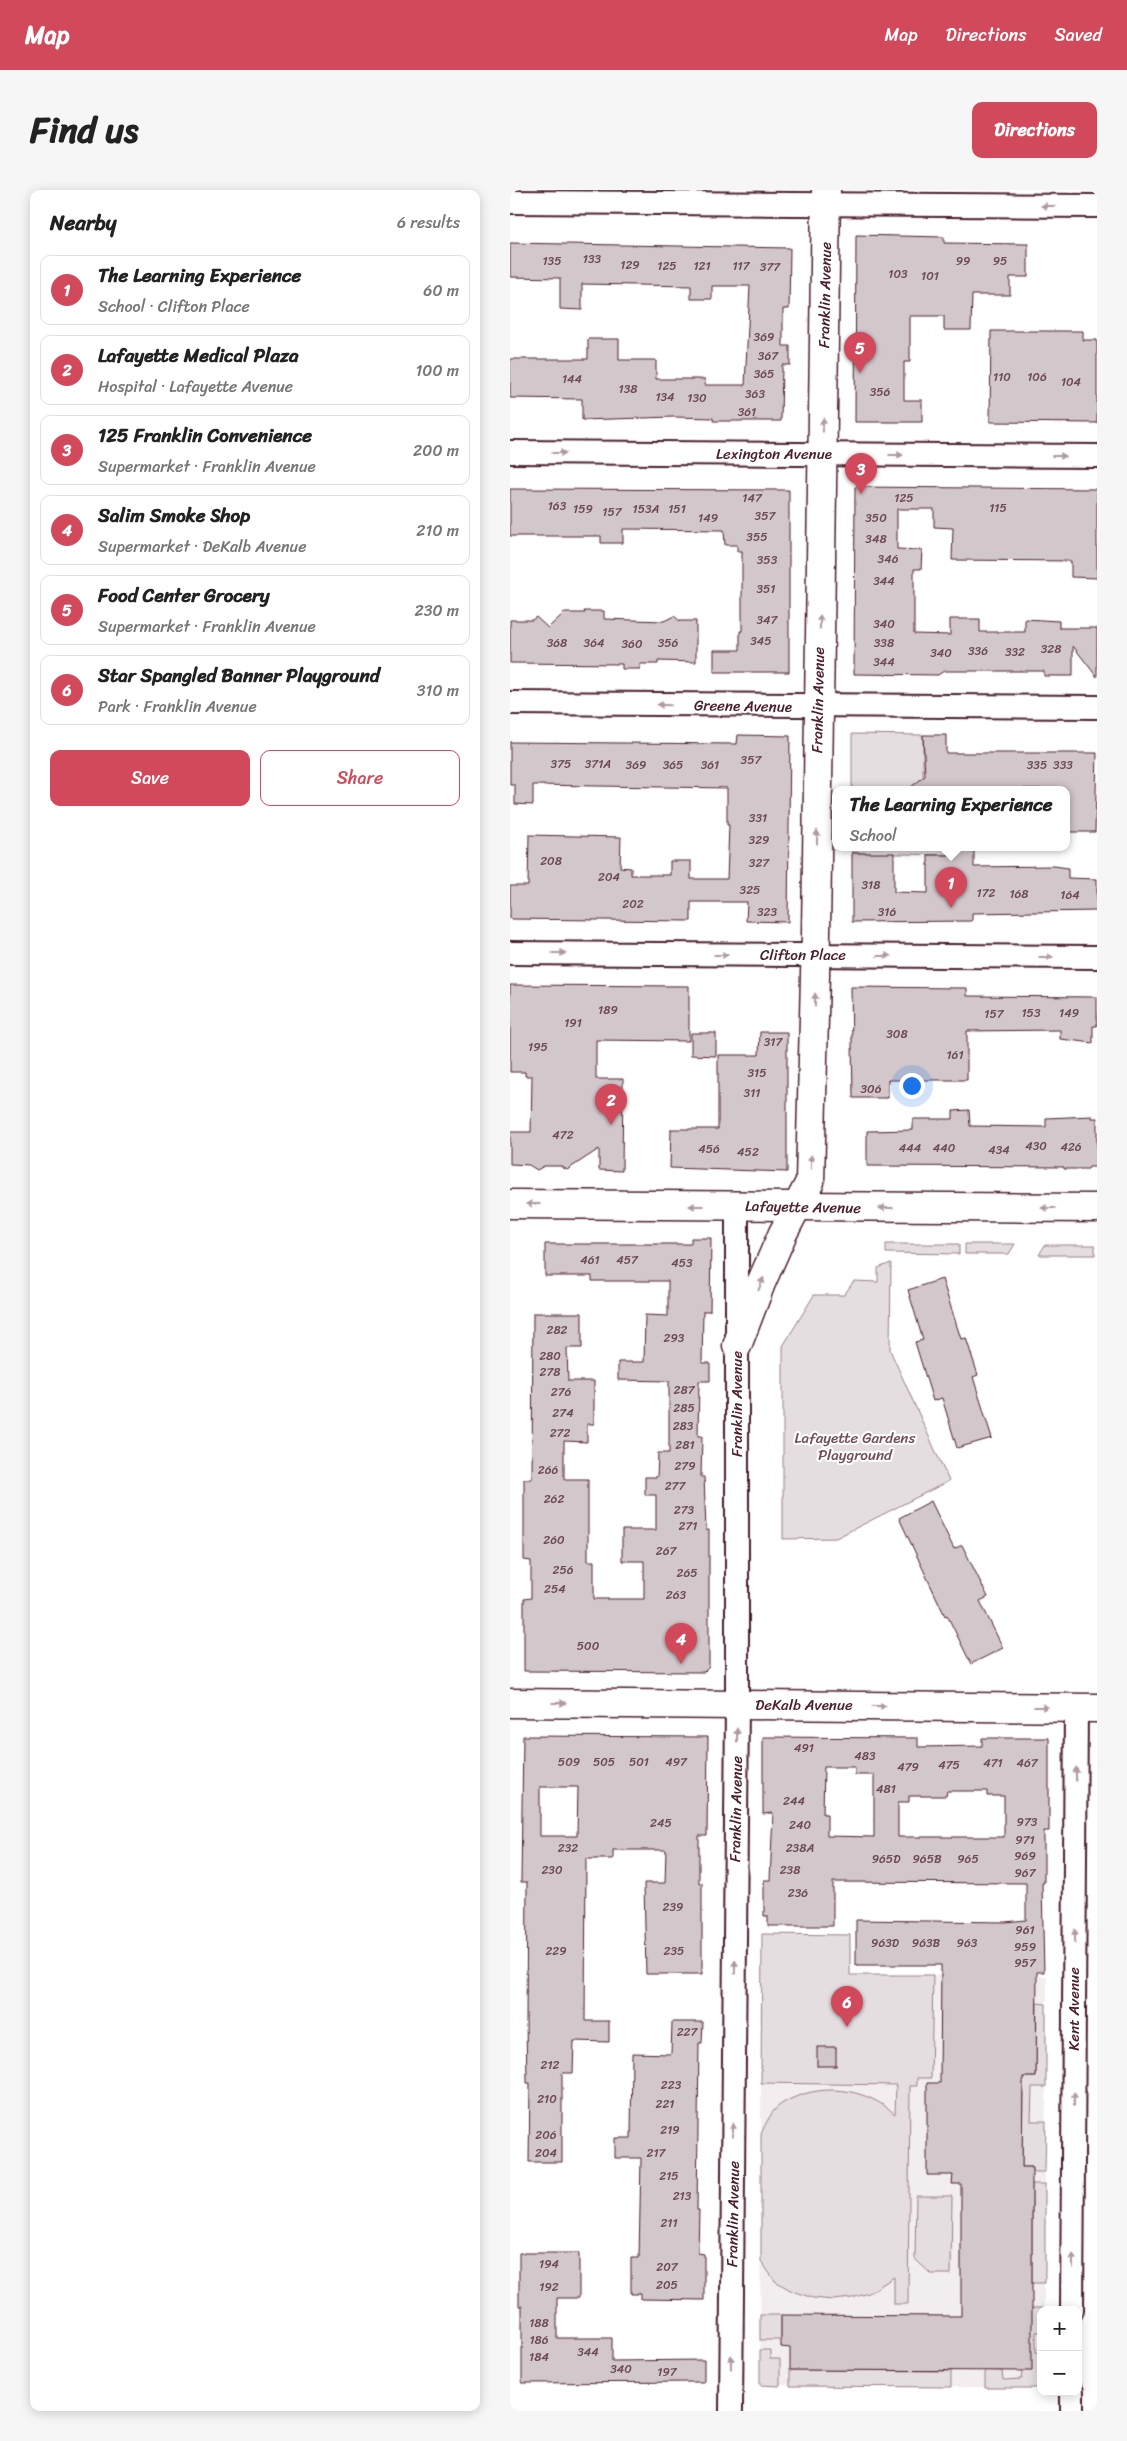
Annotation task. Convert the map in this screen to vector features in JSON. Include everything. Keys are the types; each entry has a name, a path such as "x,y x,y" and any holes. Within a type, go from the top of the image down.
{"street":[{"path":"510,202 826,197 1097,206"},
{"name":"Franklin Avenue","path":"737,1346 761,1283 810,1182 816,956 826,197"},
{"name":"Lexington Avenue","path":"510,452 1097,456"},
{"name":"Greene Avenue","path":"510,703 1097,707"},
{"name":"Clifton Place","path":"510,953 1097,957"},
{"name":"Lafayette Avenue","path":"510,1204 797,1208 1097,1208"},
{"name":"Franklin Avenue","path":"731,2411 737,1704 737,1206"},
{"name":"DeKalb Avenue","path":"510,1703 1087,1708"},
{"name":"Kent Avenue","path":"1072,2306 1087,1708"},
{"path":"1072,2396 1072,2411"}],"shaded area":[{"path":"933,1975 1047,1976 1044,2306 1037,2306 1037,2388 760,2385 761,2083 917,2086 917,2078 931,2078"}],"green space":[{"path":"852,734 923,735 923,786 852,786"},
{"path":"852,851 949,851 949,855 852,853"},
{"path":"886,1244 959,1244 959,1254 886,1253"},
{"path":"965,1244 1015,1244 1009,1254 965,1254"},
{"path":"1045,1245 1095,1245 1095,1255 1039,1255"},
{"name":"Lafayette Gardens Playground","path":"891,1263 890,1350 949,1481 836,1538 783,1539 783,1346 814,1295 844,1295 854,1281 878,1282 878,1268"},
{"path":"762,1934 850,1935 850,1975 933,1975 931,2078 917,2078 917,2086 910,2086 908,2304 894,2304 894,2277 869,2293 852,2298 833,2300 813,2298 792,2291 775,2281 761,2261 761,2134 773,2113 783,2103 797,2096 811,2092 841,2090 870,2098 895,2114 896,2085 761,2083"},
{"path":"1037,2003 1046,2004 1046,2087 1032,2087 1031,2121 1046,2121 1045,2172 1032,2172 1032,2167 1022,2167 1023,2077 1036,2077"},
{"path":"1032,2184 1045,2184 1045,2283 1032,2283"},
{"path":"916,2196 952,2196 951,2274 931,2274 915,2259"},
{"path":"1032,2308 1037,2308 1037,2388 985,2388 985,2370 1002,2371 1003,2380 1022,2379"},
{"path":"760,2315 781,2315 781,2340 760,2340"},
{"path":"760,2350 770,2350 770,2359 780,2359 780,2386 760,2385"},
{"path":"790,2370 951,2371 951,2387 790,2386"}],"building":[{"path":"856,235 944,237 944,243 1028,244 1028,277 1010,277 1010,295 972,295 971,330 944,330 944,316 910,316 910,362 904,362 904,400 922,400 922,422 855,422"},
{"path":"510,243 790,248 789,309 783,309 783,346 790,346 790,365 782,365 781,421 713,421 713,418 674,417 582,420 582,399 510,398 510,359 588,359 588,339 619,339 619,360 656,360 656,379 705,379 705,385 745,385 750,286 712,286 712,299 691,299 691,286 582,284 582,310 560,309 560,278 510,277"},
{"path":"991,331 1083,331 1083,340 1097,340 1097,423 990,422"},
{"path":"855,487 1097,489 1097,578 1071,577 1071,561 952,560 953,528 934,527 934,509 897,509 897,549 922,550 921,569 914,569 914,634 950,635 950,619 980,619 980,632 1025,632 1025,619 1059,621 1059,628 1097,628 1097,677 1073,646 1073,676 1044,676 1044,671 944,671 938,675 854,674"},
{"path":"510,489 789,490 789,672 714,672 714,650 740,650 740,631 742,631 742,551 737,551 737,545 725,545 724,530 623,529 623,543 601,543 601,536 510,536"},
{"path":"584,611 604,611 604,619 664,621 674,616 680,621 696,621 696,662 658,661 658,664 640,664 640,669 622,669 622,664 510,663 510,620 532,620 536,617 548,628 564,613 585,613"},
{"path":"738,735 790,736 788,922 746,921 747,902 691,902 691,921 510,919 510,886 528,886 529,835 621,837 620,867 631,868 631,875 670,875 670,861 691,861 691,879 727,879 729,825 727,825 727,788 533,785 533,805 515,804 515,785 510,785 510,742 737,744"},
{"path":"923,735 946,735 946,753 1097,753 1095,832 1070,832 1070,786 912,786 925,776"},
{"path":"949,851 974,851 974,867 1054,866 1068,868 1068,878 1097,879 1097,911 972,913 972,921 852,922 852,853 894,853 894,892 928,893 928,855 949,855"},
{"path":"510,985 689,986 689,1041 596,1040 596,1079 623,1079 622,1171 599,1170 599,1149 567,1170 560,1166 544,1166 537,1170 529,1165 510,1164 510,1132 531,1132 532,1076 525,1076 525,1072 510,1072"},
{"path":"851,987 967,988 967,996 1097,997 1097,1026 1093,1026 1093,1043 1060,1039 1060,1030 967,1031 967,1080 888,1080 888,1098 853,1098"},
{"path":"760,1032 787,1032 787,1172 670,1168 671,1129 718,1129 718,1055 759,1055"},
{"path":"691,1033 716,1033 716,1056 691,1055"},
{"path":"969,1110 970,1126 1046,1127 1046,1118 1092,1116 1092,1118 1097,1118 1097,1167 1064,1169 1064,1167 867,1166 867,1131 913,1130 913,1119 953,1119 953,1111"},
{"path":"691,1238 711,1238 710,1311 703,1311 702,1363 710,1363 710,1381 699,1381 698,1436 702,1436 701,1477 704,1477 706,1530 709,1530 709,1667 704,1672 524,1671 524,1599 531,1598 531,1561 524,1560 524,1479 532,1479 533,1313 582,1313 582,1348 567,1348 568,1381 594,1381 594,1424 587,1424 587,1442 564,1441 564,1479 588,1479 588,1561 594,1561 594,1599 644,1599 644,1561 622,1561 622,1530 656,1530 656,1495 645,1495 645,1477 657,1477 658,1453 669,1453 669,1381 618,1380 618,1362 644,1362 645,1315 668,1316 668,1281 592,1281 592,1276 545,1276 545,1244 691,1244"},
{"path":"942,1279 961,1339 966,1338 978,1375 973,1377 992,1438 957,1448 942,1398 933,1401 915,1342 923,1340 908,1290"},
{"path":"931,1501 954,1549 962,1545 988,1597 980,1601 1003,1648 971,1664 947,1615 945,1616 899,1518"},
{"path":"523,1736 708,1737 707,1836 699,1836 699,1883 702,1883 702,1974 646,1974 644,1883 665,1883 666,1850 613,1850 613,1859 586,1859 585,2021 609,2021 609,2042 574,2041 573,2073 562,2073 562,2162 529,2162 530,2083 527,2083 526,2020 527,1882 521,1882","holes":["540,1787 578,1787 577,1836 540,1836"]},
{"path":"763,1737 918,1738 918,1747 982,1746 982,1738 1049,1738 1049,1831 1044,1831 1044,1883 1042,1883 1044,1972 1037,1972 1036,2077 1023,2077 1022,2167 1032,2167 1032,2371 790,2370 790,2348 781,2347 781,2315 961,2316 961,2184 952,2184 953,2175 927,2175 927,2083 940,2083 941,1965 856,1965 856,1920 1005,1922 1026,1920 1026,1883 833,1882 833,1926 768,1926 768,1916 764,1916 764,1880 770,1880 773,1813 763,1814","holes":["824,1767 855,1767 855,1775 874,1775 874,1837 827,1836 827,1814 823,1814","947,1791 987,1791 987,1796 1004,1796 1004,1837 898,1837 898,1802 909,1802 909,1796 946,1796"]},
{"path":"672,2022 703,2022 702,2043 699,2043 697,2210 699,2210 698,2253 704,2254 704,2300 641,2299 641,2294 631,2294 631,2258 639,2258 641,2158 615,2158 615,2138 631,2138 632,2053 671,2054"},
{"path":"817,2047 836,2047 836,2066 817,2066"},
{"path":"519,2253 579,2253 579,2298 557,2298 557,2338 612,2338 612,2361 704,2360 704,2382 522,2383 522,2306 519,2306"}],"place":[{"name":"Food Center Grocery","path":"860,373"},
{"name":"125 Franklin Convenience","path":"861,494"},
{"name":"The Learning Experience","path":"951,908"},
{"name":"Lafayette Medical Plaza","path":"611,1125"},
{"name":"Salim Smoke Shop","path":"681,1664"},
{"name":"Star Spangled Banner Playground","path":"847,2027"}]}
